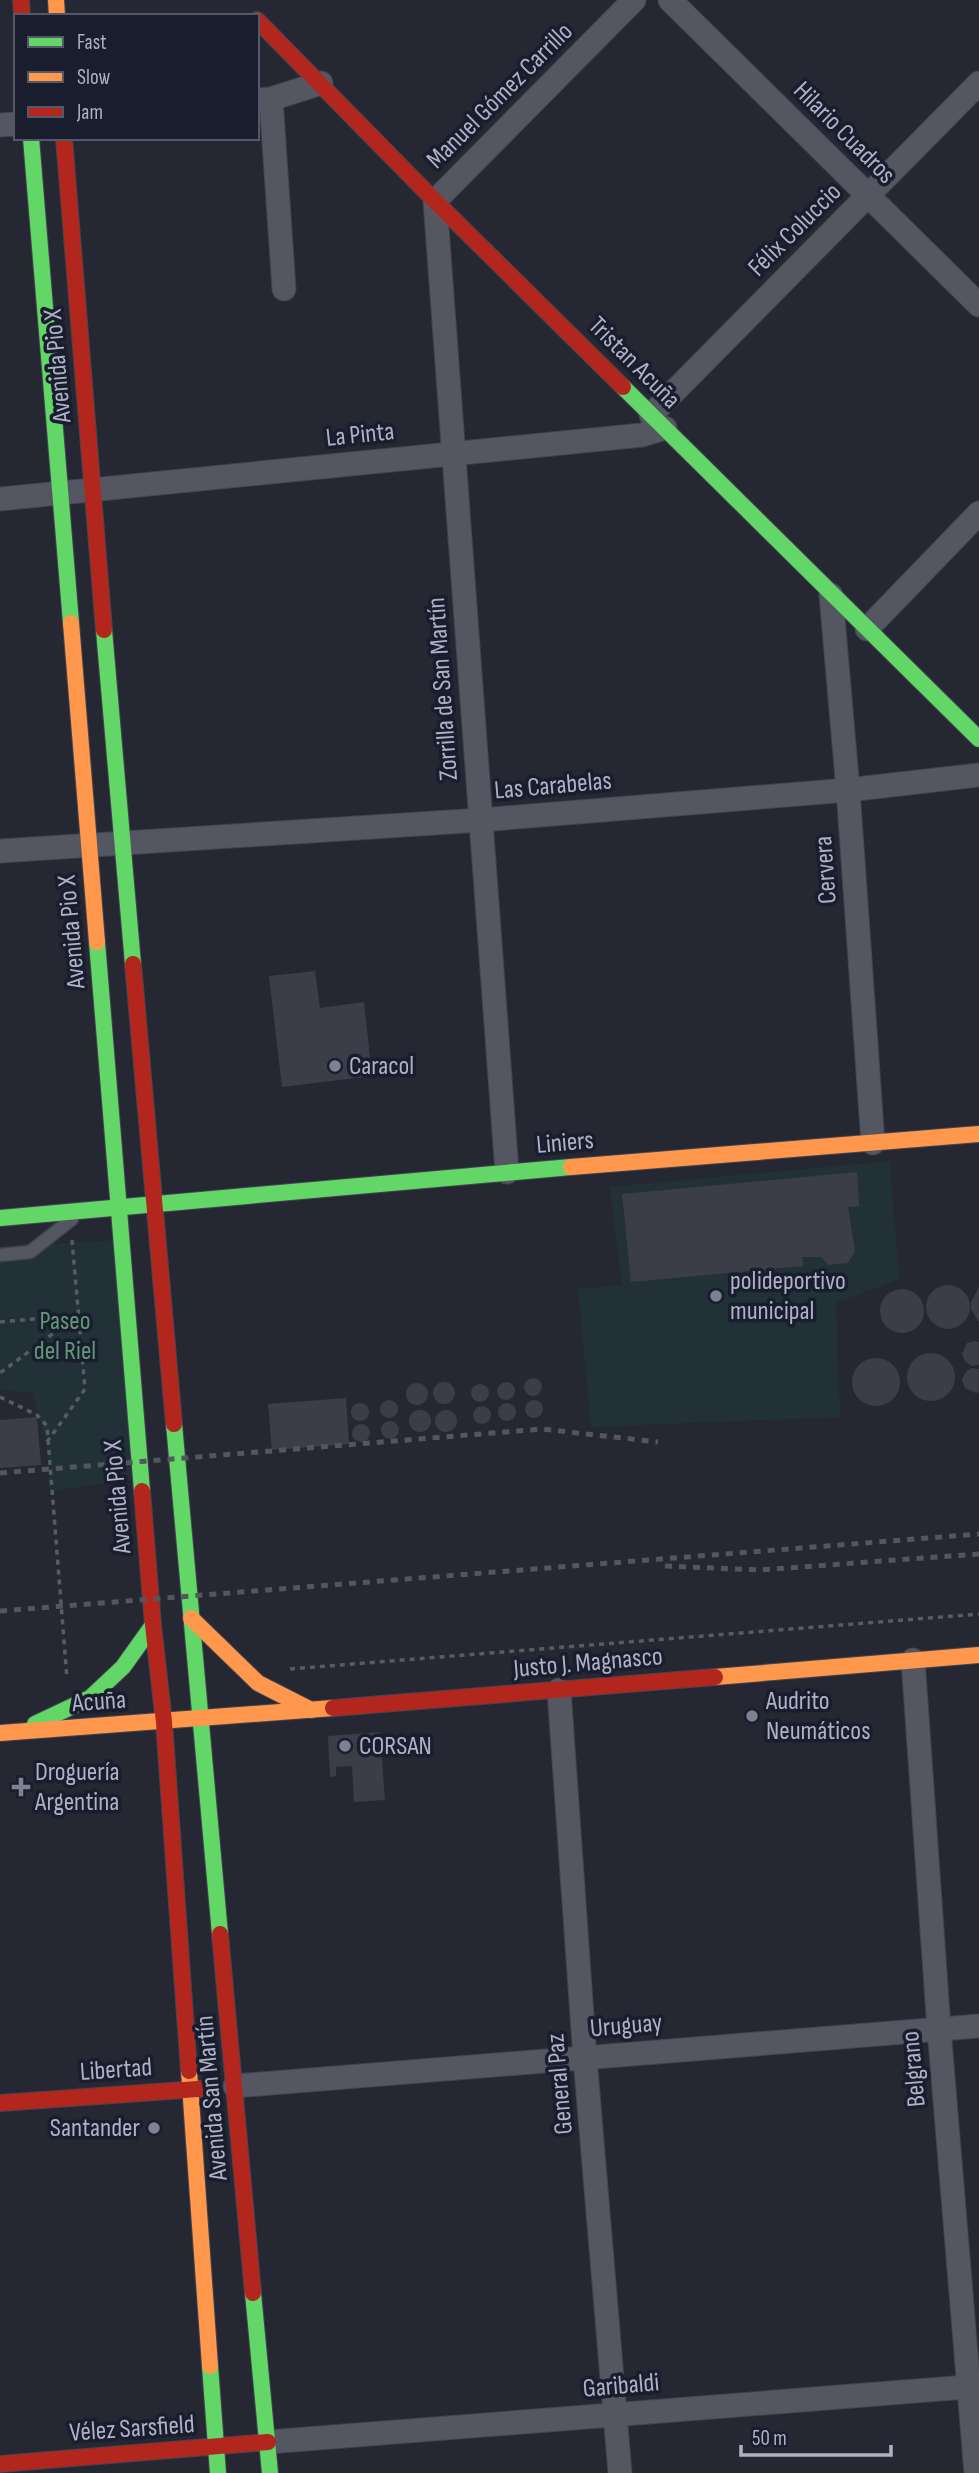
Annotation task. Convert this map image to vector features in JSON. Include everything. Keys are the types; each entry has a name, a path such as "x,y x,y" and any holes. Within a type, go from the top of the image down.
{"main road":[{"name":"Tristan Acuña","path":"259,22 435,201 979,738"},
{"name":"Avenida Pio X","path":"31,140 153,1625 164,1722"},
{"name":"Avenida Pio X","path":"64,140 92,491 202,1719"},
{"name":"Liniers","path":"0,1218 508,1172 979,1134"},
{"path":"191,1618 258,1683 311,1710"},
{"path":"20,1732 90,1698 122,1667 153,1625"},
{"name":"Justo J. Magnasco","path":"202,1719 979,1655"},
{"name":"Acuña","path":"0,1733 202,1719"},
{"name":"Avenida San Martín","path":"202,1719 270,2473"},
{"name":"Avenida San Martín","path":"164,1722 218,2473"},
{"name":"Libertad","path":"0,2103 235,2086"},
{"name":"Vélez Sarsfield","path":"0,2463 268,2442"}],"street":[{"name":"Manuel Gómez Carrillo","path":"435,201 634,0"},
{"name":"Hilario Cuadros","path":"670,0 979,305"},
{"path":"284,289 264,99 321,83"},
{"name":"Félix Coluccio","path":"658,422 868,196 979,83"},
{"name":"Zorrilla de San Martín","path":"435,201 508,1172"},
{"name":"La Pinta","path":"0,499 642,435 658,422"},
{"path":"867,629 979,513"},
{"name":"Cervera","path":"831,594 873,1143"},
{"name":"Las Carabelas","path":"0,851 481,820 848,790 979,775"},
{"name":"Belgrano","path":"913,1660 939,2029 974,2386 976,2473"},
{"name":"General Paz","path":"559,1689 585,2058 620,2473"},
{"name":"Uruguay","path":"235,2086 979,2026"},
{"name":"Garibaldi","path":"268,2442 974,2386"}],"lane":[{"path":"0,1255 30,1252 82,1211"}],"path":[{"path":"47,1442 85,1390 71,1241 82,1211"},
{"path":"0,1322 78,1315"},
{"path":"0,1373 78,1315"},
{"path":"0,1397 37,1415 47,1426 70,1707"},
{"path":"285,1670 979,1614"}],"green space":[{"name":"polideportivo municipal","path":"890,1161 899,1279 836,1303 840,1417 591,1427 578,1289 622,1285 610,1187"},
{"name":"Paseo del Riel","path":"122,1240 142,1479 49,1491 47,1442 32,1393 0,1390 0,1246"}],"building":[{"path":"315,971 320,1008 364,1002 372,1076 282,1087 269,976"},
{"path":"857,1172 859,1206 848,1207 855,1251 848,1263 828,1265 821,1257 802,1257 803,1266 631,1282 622,1194"},
{"path":"948,1285 963,1292 970,1307 963,1322 948,1329 933,1322 926,1307 933,1292"},
{"path":"979,1287 979,1322 971,1309 971,1302"},
{"path":"902,1289 917,1296 924,1311 917,1326 902,1333 887,1326 880,1311 887,1296"},
{"path":"979,1342 979,1365 971,1366 962,1354 967,1343"},
{"path":"931,1353 948,1360 955,1377 948,1394 931,1401 914,1394 907,1377 914,1360"},
{"path":"876,1358 893,1365 900,1382 893,1399 876,1406 859,1399 852,1382 859,1365"},
{"path":"971,1368 979,1369 979,1392 976,1393 965,1388 962,1380"},
{"path":"529,1378 537,1378 542,1387 540,1394 529,1396 524,1391 524,1383"},
{"path":"444,1382 452,1385 455,1393 452,1401 444,1404 436,1401 433,1393 436,1385"},
{"path":"502,1382 510,1382 515,1391 513,1398 502,1400 497,1395 497,1387"},
{"path":"417,1383 425,1386 428,1394 425,1402 417,1405 409,1402 406,1394 409,1386"},
{"path":"476,1384 484,1384 489,1393 487,1400 476,1402 471,1397 471,1389"},
{"path":"346,1398 349,1444 272,1450 268,1404"},
{"path":"385,1400 393,1400 398,1409 396,1416 385,1418 380,1413 380,1405"},
{"path":"530,1400 538,1400 543,1409 541,1416 530,1418 525,1413 525,1405"},
{"path":"356,1403 364,1403 369,1412 367,1419 356,1421 351,1416 351,1408"},
{"path":"503,1403 511,1403 516,1412 514,1419 503,1421 498,1416 498,1408"},
{"path":"478,1406 486,1406 491,1415 489,1422 478,1424 473,1419 473,1411"},
{"path":"420,1410 428,1413 431,1421 428,1429 420,1432 412,1429 409,1421 412,1413"},
{"path":"446,1410 454,1413 457,1421 454,1429 446,1432 438,1429 435,1421 438,1413"},
{"path":"37,1417 41,1465 0,1468 0,1420"},
{"path":"386,1421 394,1421 399,1430 397,1437 386,1439 381,1434 381,1426"},
{"path":"357,1424 365,1424 370,1433 368,1440 357,1442 352,1437 352,1429"},
{"path":"380,1732 385,1800 354,1802 352,1766 336,1767 336,1776 330,1777 328,1736"}],"railway":[{"path":"0,1473 542,1429 658,1442"},
{"path":"0,1611 979,1534"},
{"path":"665,1566 759,1570 979,1554"}],"traffic: fast":[{"path":"31,140 71,623"},
{"path":"623,387 979,739"},
{"path":"104,630 133,964"},
{"path":"97,942 142,1491"},
{"path":"0,1218 571,1167"},
{"path":"174,1424 220,1934"},
{"path":"35,1724 90,1698 123,1667 153,1625"},
{"path":"253,2293 270,2473"},
{"path":"210,2366 218,2473"}],"traffic: slow":[{"path":"56,0 57,14"},
{"path":"71,623 97,942"},
{"path":"571,1167 979,1134"},
{"path":"191,1618 258,1683 311,1710"},
{"path":"715,1677 979,1655"},
{"path":"0,1733 333,1708"},
{"path":"189,2071 210,2366"}],"traffic: jam":[{"path":"21,0 22,14"},
{"path":"259,22 623,387"},
{"path":"64,140 104,630"},
{"path":"133,964 174,1424"},
{"path":"142,1491 164,1722 189,2071"},
{"path":"333,1708 715,1677"},
{"path":"220,1934 253,2293"},
{"path":"0,2103 212,2088"},
{"path":"0,2464 268,2442"}],"place":[{"name":"Caracol","path":"335,1066"},
{"name":"polideportivo municipal","path":"716,1296"},
{"name":"Audrito Neumáticos","path":"752,1716"},
{"name":"CORSAN","path":"345,1746"},
{"name":"Droguería Argentina","path":"21,1787"},
{"name":"Santander","path":"154,2128"}]}
